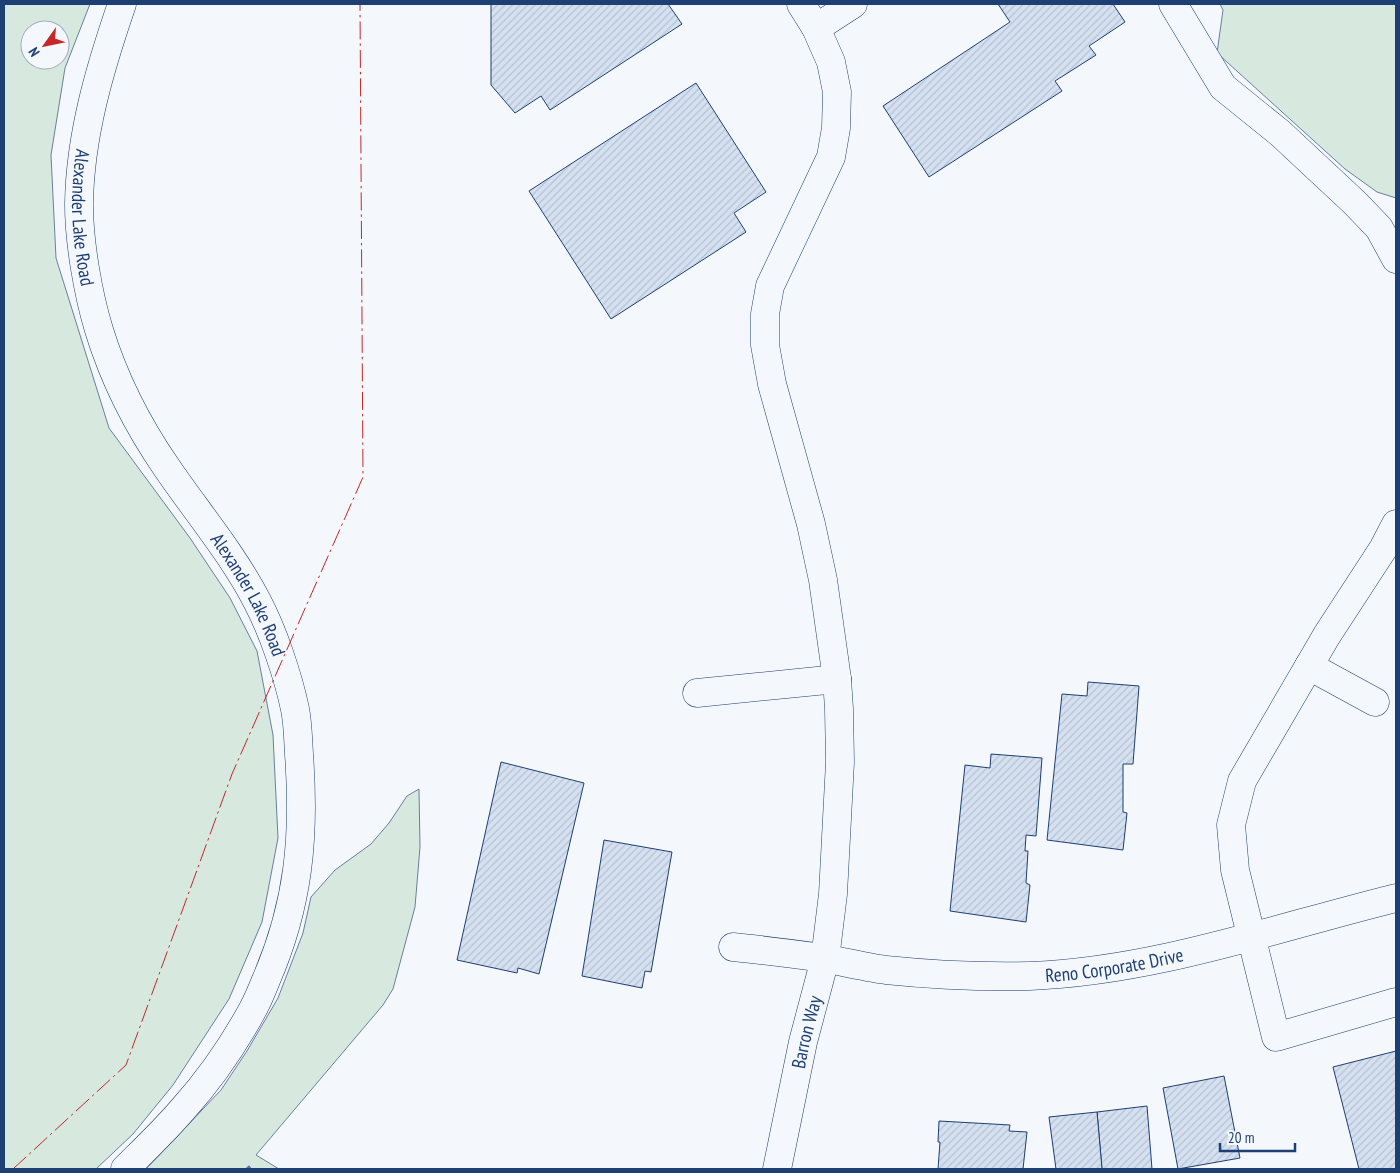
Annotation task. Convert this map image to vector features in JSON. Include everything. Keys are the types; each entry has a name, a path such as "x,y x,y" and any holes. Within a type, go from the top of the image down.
{"street":[{"name":"Alexander Lake Road","path":"122,4 94,95 83,151 79,205 85,269 99,330 118,382 141,428 165,467 232,559 258,602 280,656 296,711 301,778 301,840 294,893 280,944 254,1008 223,1057 184,1108 126,1169"},
{"name":"Barron Way","path":"776,1169 804,1042 825,959 833,894 840,762 837,679 823,580 811,524 772,384 765,345 765,314 770,286 830,157 836,128 837,92 831,62 816,28 801,4"},
{"path":"816,28 853,4"},
{"path":"1173,4 1223,87 1280,133 1355,203 1379,228 1396,259"},
{"path":"1396,524 1383,549 1308,666 1242,781 1231,825 1235,870 1276,1038 1396,1002"},
{"path":"1308,666 1375,702"},
{"path":"697,693 837,679"},
{"name":"Reno Corporate Drive","path":"733,946 825,959 857,966 935,974 1031,976 1137,964 1185,954 1396,898"}],"path":[{"path":"247,1169 252,1165"}],"shaded area":[{"path":"4,4 90,4 70,55 70,20 20,20 20,70 65,70 51,155 56,258 109,428 190,538 230,598 257,651 273,735 278,838 262,922 229,999 173,1085 133,1134 96,1169 4,1169"},
{"path":"1220,4 1396,4 1396,198 1377,192 1345,169 1217,53 1223,10"},
{"path":"419,789 420,847 415,907 393,989 383,1005 256,1155 279,1169 146,1169 221,1090 247,1051 278,998 303,933 311,897 335,870 371,844 389,823 407,796"}],"building":[{"path":"491,4 668,4 682,24 550,110 541,96 515,113 491,85"},
{"path":"998,4 1113,4 1125,22 1089,46 1096,55 1055,81 1062,91 929,177 883,106 1010,22"},
{"path":"696,83 766,192 734,213 746,232 611,319 529,191"},
{"path":"1088,682 1139,686 1133,764 1123,764 1123,812 1127,813 1123,850 1047,840 1062,694 1087,696"},
{"path":"991,754 1042,758 1036,836 1026,835 1025,851 1028,851 1026,883 1030,885 1026,922 950,911 965,765 990,768"},
{"path":"501,762 584,783 539,974 518,968 517,973 457,960"},
{"path":"604,840 672,852 651,972 645,971 642,988 582,976"},
{"path":"1396,1051 1396,1169 1359,1169 1333,1067"},
{"path":"1224,1076 1240,1158 1178,1169 1163,1088"},
{"path":"1147,1106 1152,1169 1102,1169 1097,1112"},
{"path":"1097,1112 1102,1169 1056,1169 1049,1117"},
{"path":"939,1121 1010,1125 1009,1131 1027,1132 1023,1169 938,1169"}],"power":[{"path":"13,1169 126,1065 232,774 363,477 360,4"}]}
